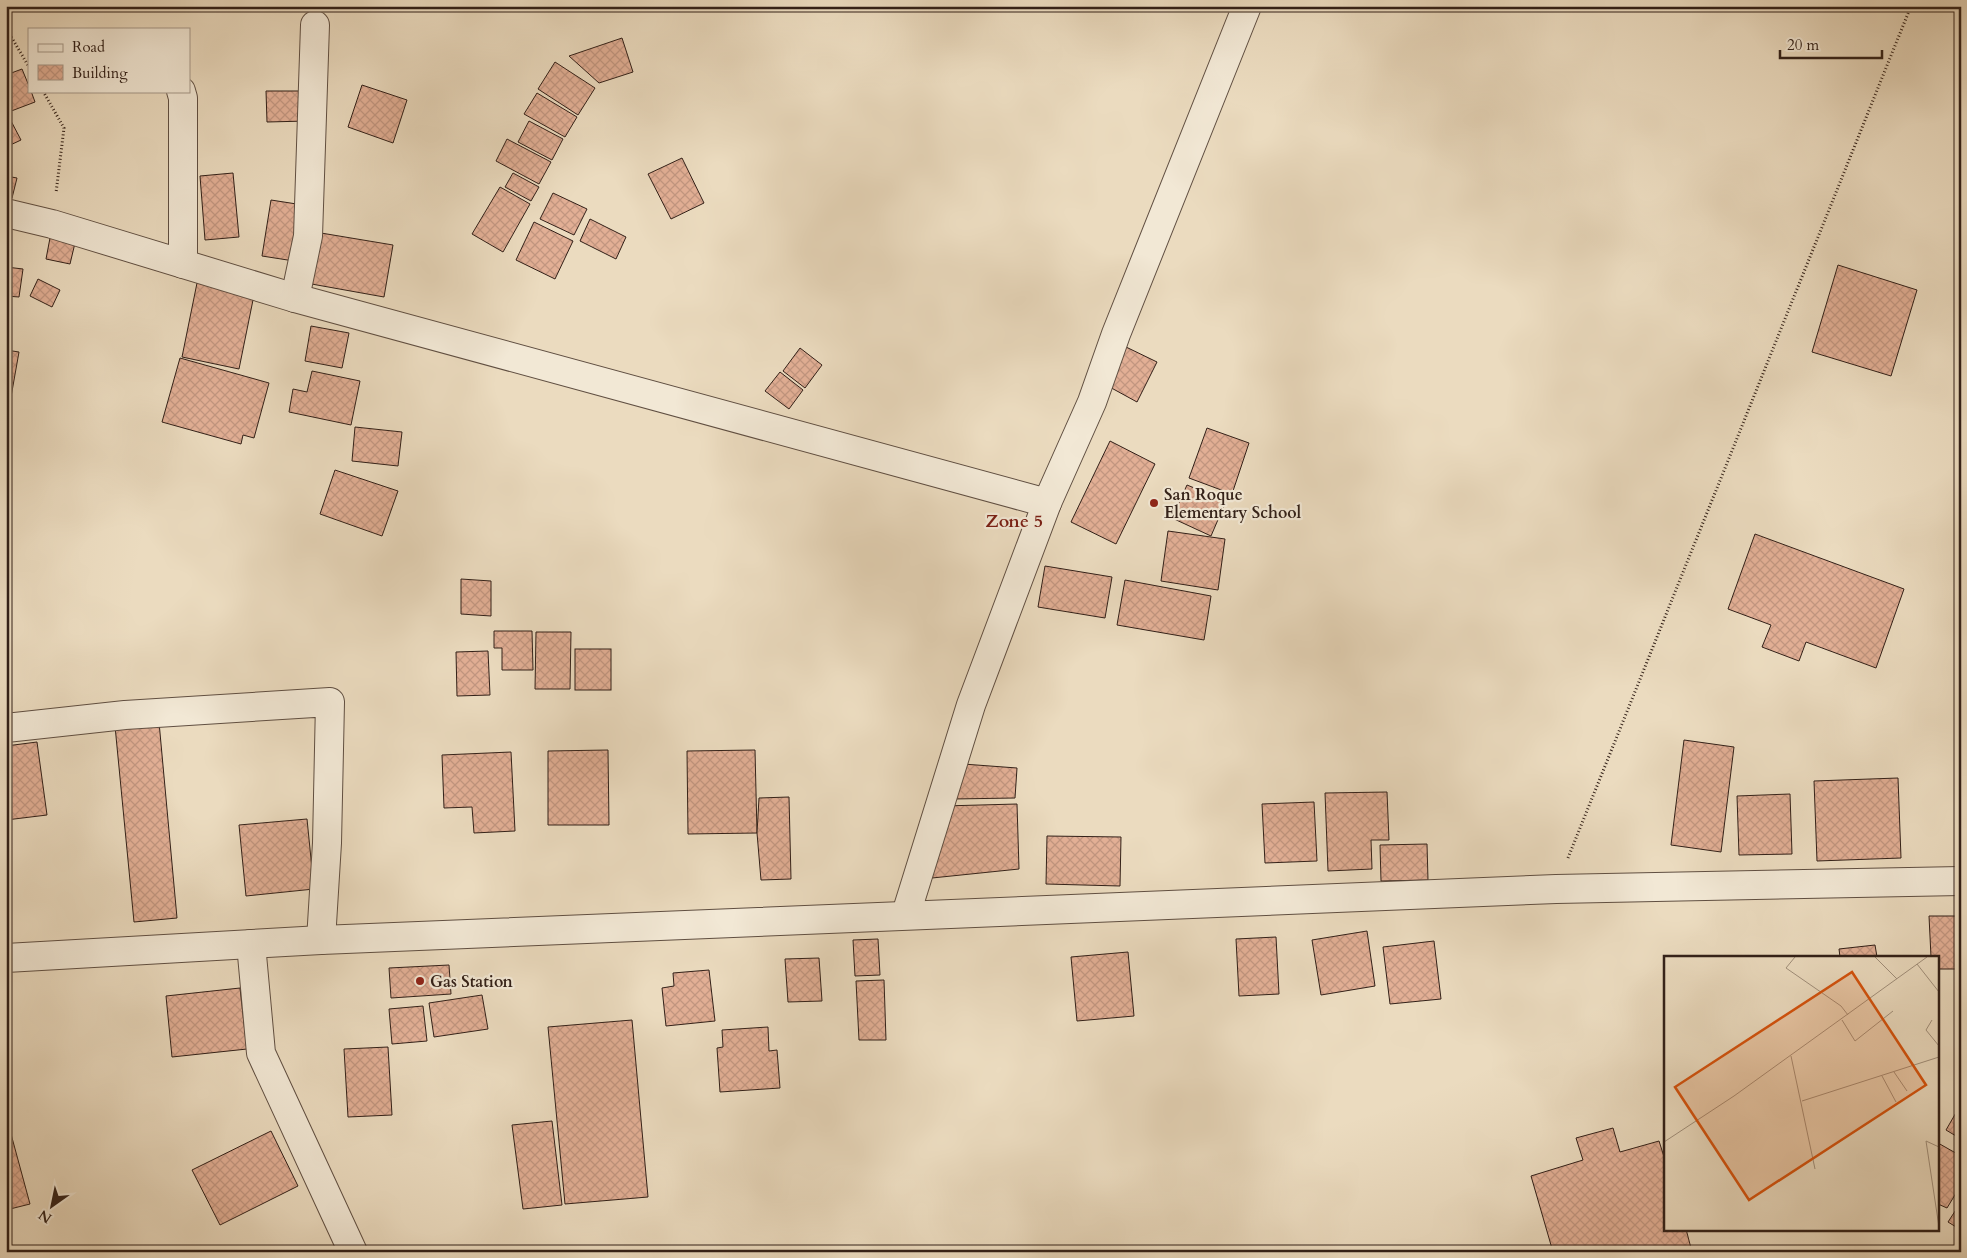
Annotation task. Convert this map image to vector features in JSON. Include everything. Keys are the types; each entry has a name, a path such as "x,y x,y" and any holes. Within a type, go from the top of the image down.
{"street":[{"path":"906,914 971,705 1047,504 1092,402 1116,334 1247,6"},
{"path":"294,298 308,236 315,25"},
{"path":"181,92 183,98 183,264"},
{"path":"6,213 52,224 294,298 1047,504"},
{"path":"6,728 125,715 330,702 327,842 321,940"},
{"path":"6,958 321,940 906,914 1556,889 1961,881"},
{"path":"251,944 261,1053 353,1252"}],"path":[{"path":"1556,889 1911,6"},
{"path":"6,28 28,65"},
{"path":"44,92 64,128 52,224"}],"building":[{"path":"622,38 633,72 599,83 569,56"},
{"path":"555,62 595,88 578,115 538,89"},
{"path":"22,69 28,84 28,92 31,92 35,102 6,113 6,75"},
{"path":"362,85 407,100 393,143 348,127"},
{"path":"266,91 307,91 307,121 267,122"},
{"path":"537,93 577,117 565,137 524,114"},
{"path":"10,119 21,140 6,147 6,120"},
{"path":"529,121 563,139 552,160 518,142"},
{"path":"507,139 551,162 539,184 496,161"},
{"path":"682,158 704,203 671,219 648,174"},
{"path":"233,173 239,237 205,240 200,176"},
{"path":"513,173 539,187 531,201 505,187"},
{"path":"6,176 17,178 12,198 6,197"},
{"path":"500,187 530,204 503,252 472,234"},
{"path":"553,193 587,209 574,235 540,219"},
{"path":"271,200 303,205 294,261 262,256"},
{"path":"590,219 626,237 616,259 580,241"},
{"path":"534,222 573,241 555,279 516,260"},
{"path":"315,232 393,245 384,297 306,283"},
{"path":"50,238 75,243 70,264 46,259"},
{"path":"1838,265 1917,290 1891,376 1812,352"},
{"path":"6,267 23,269 19,297 6,296"},
{"path":"38,279 60,290 52,307 30,296"},
{"path":"197,283 254,295 239,369 182,357"},
{"path":"311,326 349,333 342,368 305,361"},
{"path":"1126,347 1157,362 1137,402 1106,385"},
{"path":"800,348 822,365 805,388 783,371"},
{"path":"6,350 19,352 11,397 6,396"},
{"path":"180,358 269,383 254,438 243,435 241,444 162,422"},
{"path":"312,371 360,381 351,425 289,412 293,389 307,392"},
{"path":"780,372 803,390 789,409 765,391"},
{"path":"355,427 402,432 398,466 352,461"},
{"path":"1207,428 1249,443 1232,494 1189,478"},
{"path":"1110,441 1155,464 1116,544 1071,522"},
{"path":"335,470 398,491 382,536 320,514"},
{"path":"1187,485 1226,501 1211,536 1172,518"},
{"path":"1168,531 1225,539 1218,590 1161,581"},
{"path":"1755,534 1904,589 1876,668 1806,642 1799,661 1762,647 1771,625 1728,609"},
{"path":"1045,566 1112,577 1105,618 1038,607"},
{"path":"461,579 491,581 491,616 461,614"},
{"path":"1125,580 1211,596 1204,640 1117,625"},
{"path":"494,631 532,631 533,670 502,670 502,648 494,648"},
{"path":"536,632 571,632 570,689 535,689"},
{"path":"575,649 611,649 611,690 575,690"},
{"path":"488,651 490,695 457,696 456,652"},
{"path":"159,722 177,918 134,922 115,726"},
{"path":"1684,740 1734,747 1721,852 1671,845"},
{"path":"37,742 47,815 6,820 6,746"},
{"path":"608,750 609,825 548,825 548,751"},
{"path":"755,750 757,833 688,834 687,751"},
{"path":"511,752 515,831 474,833 472,807 444,808 442,755"},
{"path":"963,764 1017,768 1015,798 952,799"},
{"path":"1898,778 1901,858 1817,861 1814,781"},
{"path":"1387,792 1389,840 1371,840 1372,869 1328,871 1325,793"},
{"path":"1790,794 1792,854 1739,855 1737,796"},
{"path":"789,797 791,879 761,880 757,833 759,798"},
{"path":"1314,802 1317,861 1265,863 1262,804"},
{"path":"1017,804 1019,869 932,878 943,806"},
{"path":"307,819 314,889 246,896 239,825"},
{"path":"1047,836 1121,837 1120,886 1046,884"},
{"path":"1427,844 1428,880 1381,881 1380,845"},
{"path":"1929,916 1961,916 1961,969 1940,969 1940,956 1931,956"},
{"path":"1367,931 1375,986 1321,995 1312,940"},
{"path":"1276,937 1279,994 1239,996 1236,939"},
{"path":"878,939 880,975 855,976 853,940"},
{"path":"1434,941 1441,999 1390,1004 1383,947"},
{"path":"1875,945 1877,956 1840,956 1839,949"},
{"path":"1128,952 1134,1016 1077,1021 1071,957"},
{"path":"819,958 822,1001 788,1002 785,959"},
{"path":"449,965 451,994 391,998 389,968"},
{"path":"709,970 715,1021 666,1026 662,988 674,986 673,973"},
{"path":"884,980 886,1040 859,1040 856,981"},
{"path":"240,988 247,1049 172,1057 166,996"},
{"path":"482,995 488,1029 434,1037 429,1003"},
{"path":"423,1006 427,1041 392,1044 389,1009"},
{"path":"632,1020 648,1197 565,1204 548,1027"},
{"path":"768,1027 769,1051 777,1050 780,1088 720,1092 717,1048 723,1047 722,1030"},
{"path":"388,1047 392,1115 348,1117 344,1049"},
{"path":"6,1064 9,1064 7,1129 6,1129"},
{"path":"1961,1104 1961,1139 1946,1130"},
{"path":"552,1121 562,1205 523,1209 512,1125"},
{"path":"1613,1128 1620,1152 1659,1141 1664,1157 1664,1230 1686,1230 1692,1252 1553,1252 1531,1176 1583,1160 1576,1138"},
{"path":"271,1131 298,1186 220,1225 192,1170"},
{"path":"11,1134 30,1204 6,1210 6,1135"},
{"path":"1940,1144 1961,1156 1961,1185 1947,1208 1940,1205"},
{"path":"1961,1202 1961,1230 1948,1222"}],"place":[{"name":"San Roque Elementary School","path":"1154,503"},
{"name":"Gas Station","path":"420,981"}],"district":[{"name":"Zone 5","path":"1014,521"}]}
